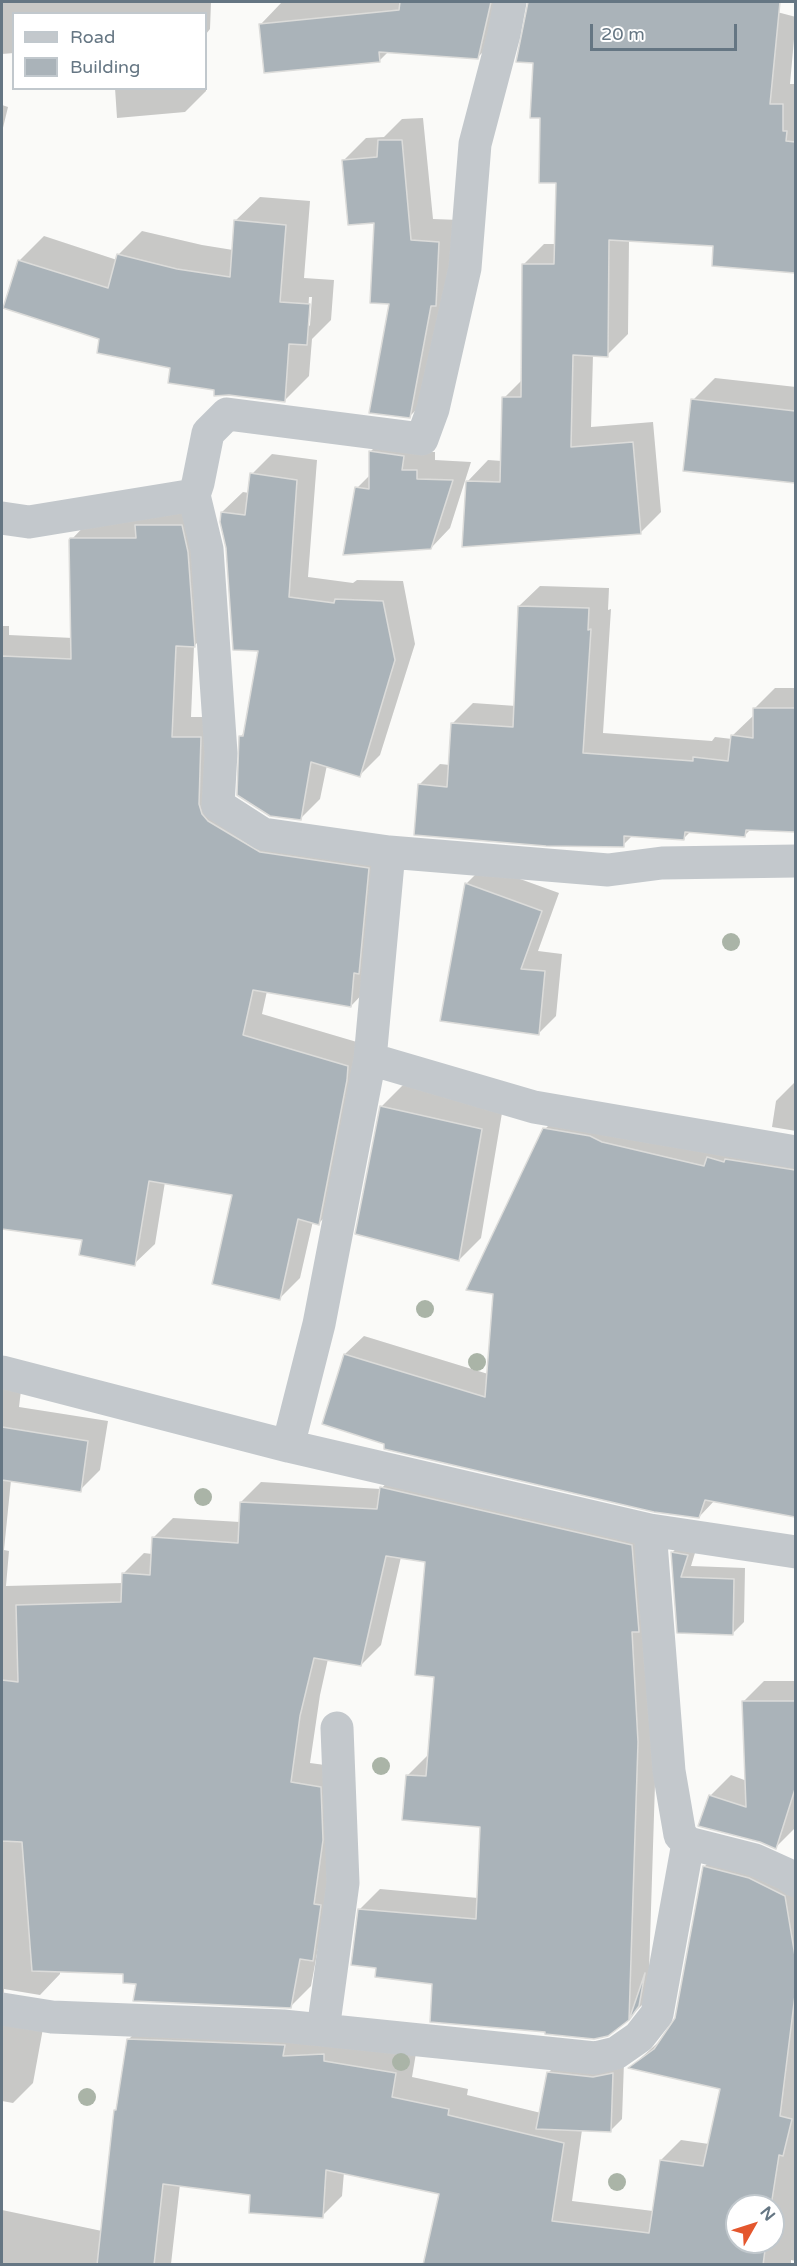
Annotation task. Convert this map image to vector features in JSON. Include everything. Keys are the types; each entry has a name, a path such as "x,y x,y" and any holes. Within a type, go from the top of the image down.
{"street":[{"path":"510,2 504,34 475,144 465,268 433,409 422,439 227,414 207,433 194,495 207,549 221,753 218,805 263,834 389,852 608,870 663,863 795,861"},
{"path":"2,518 29,522 194,495"},
{"path":"288,1446 319,1324 370,1059 389,852"},
{"path":"370,1059 534,1107 795,1152"},
{"path":"2,1372 288,1446 650,1530 795,1552"},
{"path":"650,1530 669,1771 680,1835 688,1843 755,1860 786,1874 795,1881"},
{"path":"323,2030 343,1883 337,1728"},
{"path":"2,2010 52,2017 283,2026 595,2058 616,2053 639,2037 657,2014 688,1843"}],"building":[{"path":"400,2 491,2 478,59 379,52 380,62 264,73 259,24 399,10"},
{"path":"528,2 780,2 770,104 783,104 783,131 787,131 786,141 795,142 795,273 712,266 713,246 609,240 608,357 573,355 571,447 633,442 641,534 462,547 466,481 500,482 502,397 521,397 522,264 554,264 556,183 539,183 540,118 530,118 533,63 516,62"},
{"path":"378,140 402,140 411,240 439,242 436,306 431,306 410,418 369,413 389,304 370,303 374,223 348,225 342,160 377,157"},
{"path":"234,220 286,225 280,302 310,304 307,345 289,344 285,402 229,395 214,396 214,390 168,383 170,368 97,353 99,339 3,308 18,260 108,288 117,254 177,269 230,277"},
{"path":"691,399 795,411 795,483 683,471"},
{"path":"369,451 404,456 402,470 417,470 417,479 453,480 431,549 343,555 355,487 369,489"},
{"path":"250,473 297,480 289,597 334,603 335,599 383,601 395,660 360,777 311,762 301,820 270,816 237,795 239,736 243,736 258,651 233,650 226,548 220,522 221,512 245,515"},
{"path":"135,525 182,525 188,552 195,647 176,646 172,737 201,737 199,804 202,814 208,821 260,852 369,868 359,974 354,973 351,1007 253,990 243,1035 348,1066 319,1225 298,1219 280,1300 212,1284 232,1195 149,1181 135,1266 79,1255 82,1240 2,1229 2,656 71,659 69,540 70,538 136,538"},
{"path":"518,606 589,608 588,630 591,629 583,753 693,761 693,757 728,761 731,735 753,738 753,708 795,708 795,832 746,830 745,837 685,832 684,840 624,836 624,847 546,846 414,835 418,784 447,787 451,723 513,727"},
{"path":"465,883 542,911 521,969 545,971 539,1035 440,1021"},
{"path":"380,1106 482,1129 459,1261 355,1234"},
{"path":"543,1128 590,1136 602,1142 704,1166 707,1157 724,1162 725,1159 795,1170 795,1517 705,1500 699,1518 654,1512 384,1449 384,1444 322,1424 344,1354 485,1397 493,1294 466,1290"},
{"path":"2,1427 88,1441 81,1492 2,1480"},
{"path":"380,1487 632,1545 639,1632 632,1632 638,1742 629,2020 608,2036 594,2039 545,2034 545,2032 430,2022 432,1984 375,1977 376,1968 351,1965 358,1909 476,1919 480,1827 402,1820 406,1775 426,1776 434,1677 415,1675 425,1562 386,1556 361,1666 314,1658 300,1716 291,1782 321,1787 323,1840 314,1904 321,1905 313,1961 300,1959 291,2008 133,2001 136,1984 123,1983 123,1974 32,1971 22,1842 2,1841 2,1680 18,1682 16,1605 121,1602 122,1573 150,1575 152,1537 238,1543 240,1502 377,1509"},
{"path":"671,1552 688,1555 681,1577 734,1579 733,1635 677,1633"},
{"path":"742,1701 795,1701 795,1789 776,1849 760,1842 698,1826 709,1795 746,1807"},
{"path":"703,1866 749,1878 785,1896 795,1956 795,1995 780,2116 792,2119 783,2156 779,2155 773,2194 725,2194 725,2254 764,2254 763,2265 423,2265 439,2194 326,2170 323,2218 249,2213 250,2195 163,2184 154,2265 97,2265 114,2110 116,2110 127,2039 285,2045 283,2056 324,2054 324,2061 396,2073 392,2097 449,2109 448,2115 564,2143 552,2221 649,2233 660,2160 703,2166 720,2089 628,2068 654,2049 675,2018"},
{"path":"645,1973 639,2006 629,2020"},
{"path":"547,2072 593,2077 613,2073 611,2132 536,2129"}]}
